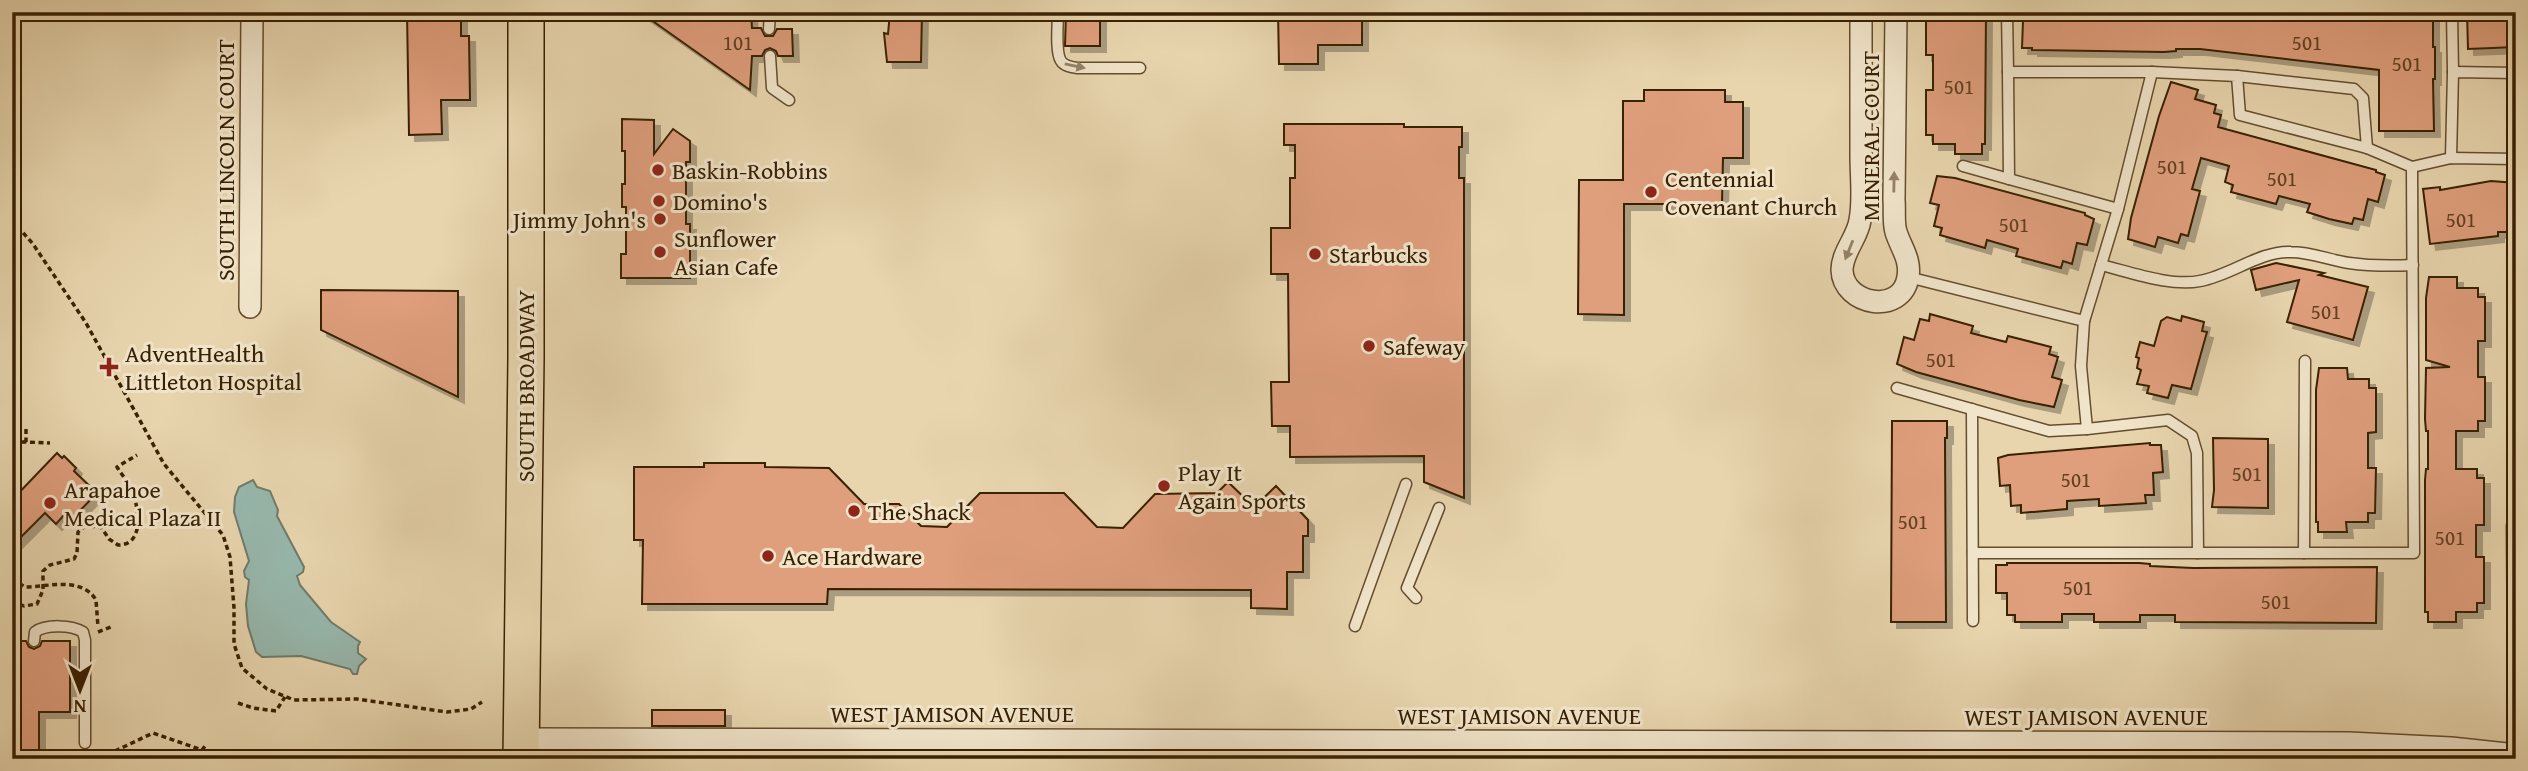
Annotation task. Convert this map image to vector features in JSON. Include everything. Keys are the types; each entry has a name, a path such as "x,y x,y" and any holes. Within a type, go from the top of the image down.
{"main road":[{"name":"SOUTH BROADWAY","path":"521,749 526,359 526,12"}],"street":[{"name":"SOUTH LINCOLN COURT","path":"250,307 252,12"},
{"name":"MINERAL COURT","path":"1861,12 1860,221 1845,256 1842,271 1849,288 1865,300 1877,303 1890,301 1903,290 1908,277 1908,258 1896,231 1894,200 1896,12"},
{"name":"WEST JAMISON AVENUE","path":"521,749 1253,750 2348,743 2451,747 2516,755"}],"lane":[{"path":"769,29 770,12"},
{"path":"1058,12 1058,53 1067,66 1140,68"},
{"path":"2007,12 2009,179"},
{"path":"2451,158 2452,12"},
{"path":"770,56 772,88 789,100"},
{"path":"2008,72 2152,72 2236,76 2354,89 2363,98 2367,148"},
{"path":"2088,429 2081,366 2084,321 2118,209 2152,72"},
{"path":"2453,72 2516,73"},
{"path":"2236,76 2239,115 2367,148 2412,167 2451,158 2516,159"},
{"path":"1963,166 2118,209"},
{"path":"1973,553 2414,553 2412,167"},
{"path":"2101,265 2180,283 2200,281 2271,254 2291,252 2349,263 2413,265"},
{"path":"1908,277 2084,321"},
{"path":"2304,553 2305,361"},
{"path":"1897,388 2049,431 2168,421 2192,436 2197,453 2198,553"},
{"path":"1972,409 1973,621"},
{"path":"1355,626 1406,484"},
{"path":"1416,598 1407,588 1439,508"},
{"path":"2516,526 2512,526 2516,651"},
{"path":"34,641 35,632 43,627 76,628 83,632 85,743"}],"path":[{"path":"12,220 33,244 86,323 164,464 223,535 230,557 234,644 243,668 267,689 294,700 357,699 447,712 471,709 482,702"},
{"path":"26,429 26,442"},
{"path":"12,442 51,443"},
{"path":"12,601 24,606 37,604 41,598 43,583 41,574 46,567 70,561 76,556 78,532 85,526 101,527 109,539 118,545 133,540 137,530 137,506 128,483 117,467 137,455"},
{"path":"12,579 25,587 43,583"},
{"path":"98,632 111,627"},
{"path":"237,703 276,711 285,697"},
{"path":"115,751 153,733 202,750 206,745"},
{"path":"94,751 144,752 162,759"}],"water":[{"path":"253,480 257,487 270,491 278,510 277,516 304,567 303,572 297,576 300,585 331,622 360,642 358,653 366,659 359,666 357,674 353,674 350,669 301,656 262,657 256,652 248,626 246,604 249,580 244,571 249,561 234,512 239,487"}],"building":[{"path":"407,12 461,12 461,36 469,36 470,100 441,100 442,134 409,135"},
{"path":"640,12 751,12 752,28 761,28 765,36 773,36 777,29 792,29 793,56 778,56 776,51 770,48 765,50 762,56 752,56 750,90"},
{"path":"890,12 922,12 921,62 887,62 884,33 888,34"},
{"path":"1066,12 1100,12 1100,46 1065,46"},
{"path":"1278,12 1362,12 1362,45 1318,45 1318,64 1279,64"},
{"path":"1926,12 1986,12 1985,144 1982,144 1982,154 1955,154 1955,144 1933,144 1933,135 1926,135 1926,90 1933,90 1933,55 1926,55"},
{"path":"2032,12 2175,12 2175,21 2214,20 2215,12 2433,12 2434,131 2379,131 2379,70 2200,49 2164,52 2032,50 2022,48 2023,21 2032,21"},
{"path":"2467,12 2516,12 2516,47 2468,49"},
{"path":"2171,82 2198,90 2195,99 2216,105 2214,113 2221,115 2218,127 2376,170 2385,175 2378,202 2368,199 2363,220 2354,218 2352,224 2329,219 2307,212 2310,204 2279,196 2276,204 2231,192 2233,185 2225,182 2229,166 2201,158 2192,189 2200,191 2188,236 2181,234 2178,243 2158,237 2155,247 2128,239 2131,218"},
{"name":"Centennial Covenant Church","path":"1644,90 1725,90 1725,102 1743,102 1743,158 1723,158 1722,204 1624,204 1624,315 1578,314 1579,180 1623,180 1623,101 1644,101"},
{"path":"622,119 654,120 654,154 673,129 690,141 690,162 686,162 686,224 690,224 690,278 621,278 621,254 626,254 626,207 622,207 625,151 622,151"},
{"path":"1284,124 1462,127 1459,178 1464,178 1464,498 1424,482 1424,456 1290,457 1290,426 1272,426 1271,382 1289,382 1288,274 1271,274 1271,228 1290,228 1290,178 1295,178 1295,145 1284,145"},
{"path":"1937,176 1955,178 2085,213 2094,219 2087,245 2077,243 2072,264 2063,261 2061,268 2016,256 2018,249 1987,240 1985,248 1940,235 1942,228 1934,226 1939,205 1930,203"},
{"path":"2491,181 2516,183 2516,232 2498,232 2498,236 2430,244 2423,189 2440,187 2440,190"},
{"path":"2276,263 2324,273 2319,275 2368,287 2353,340 2287,322 2299,280 2256,290 2251,270"},
{"path":"2429,277 2457,277 2457,288 2478,288 2478,297 2485,297 2485,341 2478,341 2478,377 2485,377 2485,421 2478,421 2478,431 2456,431 2456,469 2477,469 2477,478 2484,478 2484,525 2476,525 2476,557 2484,557 2484,603 2477,603 2477,612 2456,612 2456,622 2428,622 2428,612 2425,612 2425,480 2428,469 2426,368 2450,367 2426,360 2426,298"},
{"path":"321,290 458,291 458,397 321,330"},
{"path":"1930,314 1973,326 1971,333 2006,342 2008,336 2051,347 2049,354 2058,357 2052,377 2062,380 2054,407 1916,372 1897,364 1904,337 1914,340 1920,319 1929,321"},
{"path":"2182,316 2204,322 2202,331 2207,332 2191,389 2172,385 2168,398 2147,393 2149,386 2137,384 2141,370 2137,368 2139,358 2136,357 2140,342 2154,346 2161,321 2167,317 2181,321"},
{"path":"2319,368 2347,368 2348,379 2369,379 2369,388 2376,388 2376,432 2368,433 2368,468 2376,468 2375,513 2368,513 2368,522 2346,522 2347,532 2318,532 2316,522 2316,390"},
{"path":"1892,421 1947,421 1946,622 1891,622"},
{"path":"2213,438 2268,439 2268,508 2212,507"},
{"path":"2150,443 2161,445 2163,472 2153,473 2154,495 2145,495 2146,503 2099,506 2099,499 2067,501 2067,509 2021,513 2021,505 2011,506 2010,485 2000,486 1998,458 2008,455"},
{"name":"Arapahoe Medical Plaza II","path":"57,453 76,468 74,471 97,493 71,520 65,514 56,524 45,513 12,546 12,500"},
{"path":"704,463 765,463 765,467 829,468 864,504 899,504 921,526 947,527 980,493 1064,493 1097,527 1123,528 1155,494 1217,493 1228,482 1254,507 1276,486 1308,520 1308,536 1303,536 1303,572 1287,572 1287,609 1251,608 1251,590 828,589 827,604 642,604 643,540 634,540 634,467 704,467"},
{"path":"2139,563 2193,568 2377,567 2376,623 2175,622 2175,615 2140,615 2140,622 2094,622 2094,614 2062,614 2062,622 2015,622 2015,615 2007,615 2007,593 1996,593 1996,565"},
{"path":"12,641 26,641 29,647 34,649 40,646 42,641 70,641 70,712 39,712 39,759 12,759"},
{"path":"652,710 725,710 725,726 652,726"},
{"path":"652,752 725,753 725,759 652,759"}],"place":[{"name":"Baskin-Robbins","path":"658,170"},
{"name":"Centennial Covenant Church","path":"1651,192"},
{"name":"Domino's","path":"659,201"},
{"name":"Jimmy John's","path":"660,219"},
{"name":"Sunflower Asian Cafe","path":"660,252"},
{"name":"Starbucks","path":"1315,254"},
{"name":"Safeway","path":"1369,346"},
{"name":"AdventHealth Littleton Hospital","path":"109,367"},
{"name":"Play It Again Sports","path":"1164,486"},
{"name":"Arapahoe Medical Plaza II","path":"50,503"},
{"name":"The Shack","path":"854,511"},
{"name":"Ace Hardware","path":"768,556"}]}
